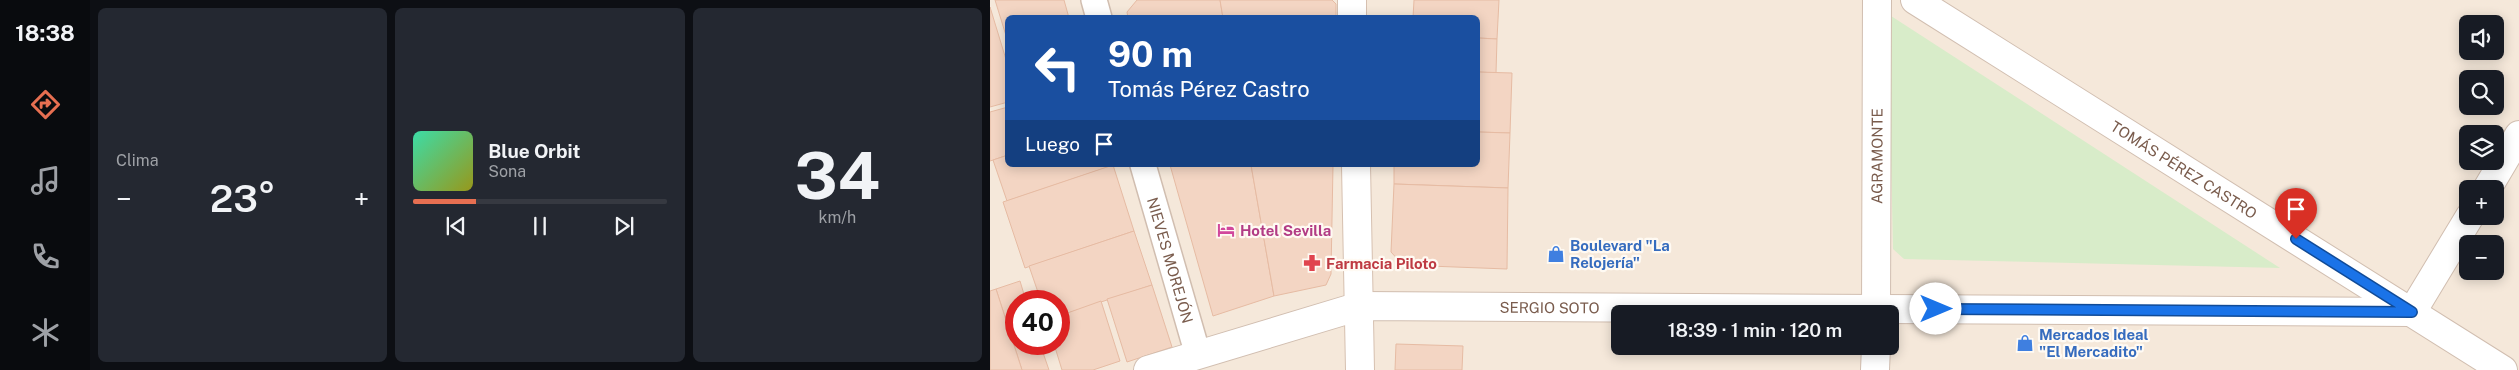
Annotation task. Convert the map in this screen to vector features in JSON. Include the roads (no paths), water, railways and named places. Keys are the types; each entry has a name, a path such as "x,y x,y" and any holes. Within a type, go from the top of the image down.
{"street":[{"path":"1094,0 1098,15"},
{"path":"1352,0 1352,15"},
{"name":"AGRAMONTE","path":"1876,0 1876,305"},
{"name":"TOMÁS PÉREZ CASTRO","path":"1916,0 2503,370"},
{"path":"2492,180 2519,135"},
{"name":"NIEVES MOREJÓN","path":"1144,167 1198,355"},
{"path":"1356,167 1360,370"},
{"path":"2412,312 2465,225"},
{"name":"SERGIO SOTO","path":"1148,370 1360,306 1611,308"},
{"name":"SERGIO SOTO","path":"1899,311 2412,312"},
{"path":"1875,370 1876,355"}],"place":[{"name":"Hotel Sevilla","path":"1226,230"},
{"name":"Boulevard \"La Relojería\"","path":"1556,254"},
{"name":"Farmacia Piloto","path":"1312,263"},
{"name":"Mercados Ideal \"El Mercadito\"","path":"2025,343"}]}
